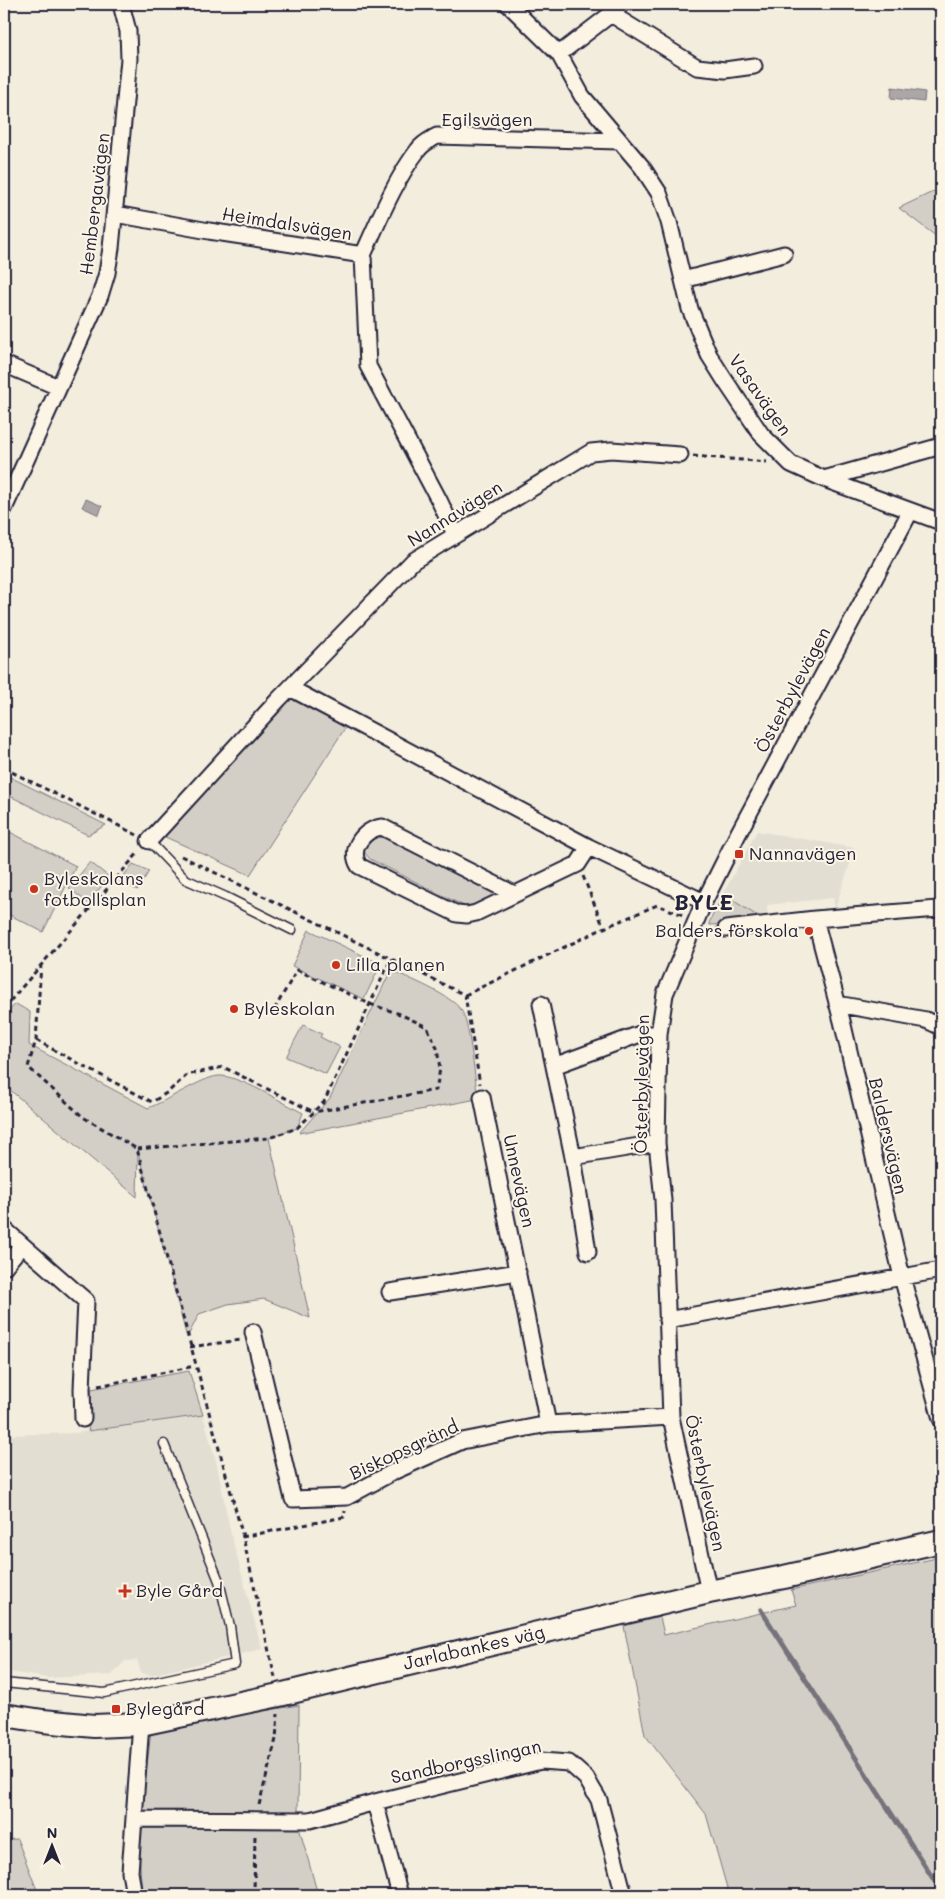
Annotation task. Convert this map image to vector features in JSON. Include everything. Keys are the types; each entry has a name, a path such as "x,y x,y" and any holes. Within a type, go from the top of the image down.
{"main road":[{"name":"Jarlabankes väg","path":"4,1715 94,1726 141,1724 280,1695 709,1592 784,1578 941,1541"}],"street":[{"name":"Hembergavägen","path":"4,509 100,296 108,273 130,43 121,4"},
{"name":"Vasavägen","path":"508,4 559,54 582,96 618,141 642,167 660,193 690,309 709,355 761,434 791,464 824,479 941,522"},
{"path":"559,54 616,9 697,66 725,70 754,66"},
{"name":"Egilsvägen","path":"363,255 387,204 419,148 437,136 618,141"},
{"name":"Heimdalsvägen","path":"115,214 363,255 368,366 439,500 454,534"},
{"path":"683,280 784,254"},
{"path":"4,364 58,387"},
{"path":"824,479 941,446"},
{"name":"Nannavägen","path":"149,841 290,688 413,561 454,534 591,452 611,450 680,455"},
{"name":"Österbylevägen","path":"709,1592 671,1416 663,1200 657,1143 658,1034 665,994 704,902 910,512"},
{"path":"290,688 589,848 704,902"},
{"path":"514,894 382,827 366,832 360,840 355,855 359,866 457,914 467,915 476,913 578,864 589,848"},
{"path":"726,929 815,919 938,909"},
{"name":"Baldersvägen","path":"815,919 902,1277 936,1382 941,1419"},
{"path":"542,1004 573,1157 588,1252"},
{"path":"837,1004 926,1020 941,1026"},
{"path":"554,1066 640,1034 658,1034"},
{"name":"Unnevägen","path":"482,1097 548,1424"},
{"path":"573,1157 657,1143"},
{"path":"4,1229 86,1301 82,1388 83,1419"},
{"path":"4,1267 22,1245"},
{"path":"667,1320 941,1270"},
{"path":"390,1292 518,1272"},
{"name":"Biskopsgränd","path":"254,1335 293,1499 347,1497 395,1471 462,1441 548,1424 671,1416"},
{"path":"134,1895 130,1872 141,1724"},
{"name":"Sandborgsslingan","path":"134,1818 310,1820 541,1761 569,1763 586,1778 600,1800 624,1895"},
{"name":"Sandborgsslingan","path":"375,1802 400,1895"}],"lane":[{"path":"149,841 185,878 226,896 292,930"},
{"path":"4,1683 104,1693 235,1664 230,1626 220,1581 164,1444"}],"path":[{"path":"680,455 791,464"},
{"path":"4,1008 149,841"},
{"path":"578,864 604,928"},
{"path":"465,995 656,905 695,920"},
{"path":"41,964 36,1040 28,1067 83,1117 137,1149 269,1138 297,1128 324,1102 392,959"},
{"path":"36,1040 84,1068 152,1102 168,1092 187,1075 223,1068 314,1112 436,1090 440,1069 437,1048 427,1027 400,1014 370,1004 297,970 274,1010"},
{"path":"4,1001 8,1004"},
{"path":"137,1149 242,1537 280,1695 276,1739 255,1819 254,1895"},
{"path":"190,1347 254,1335"},
{"path":"82,1388 195,1366"},
{"path":"242,1537 344,1517 347,1497"}],"shaded area":[{"path":"892,87 925,92 924,102 891,98"},
{"path":"941,188 941,240 899,208"},
{"path":"86,499 102,506 99,515 82,507"},
{"path":"290,696 347,725 250,875 163,836"},
{"path":"4,774 106,825 88,835 4,793"},
{"path":"374,828 498,887 500,901 468,908 370,859 364,852 362,844"},
{"name":"Byleskolans fotbollsplan","path":"4,829 76,866 43,932 4,912"},
{"path":"757,831 855,848 835,909 833,898 767,905 768,916 759,917 723,894"},
{"path":"90,862 109,877 88,903 69,888"},
{"path":"133,864 149,871 138,890 119,882"},
{"path":"723,894 759,917 731,924 710,925 709,923"},
{"name":"Lilla planen","path":"309,930 381,964 364,999 292,966"},
{"path":"391,970 439,993 456,1004 461,1010 467,1025 477,1093 472,1100 299,1133 330,1098"},
{"path":"16,1004 30,1012 29,1045 148,1108 203,1081 218,1076 248,1084 303,1113 297,1128 269,1138 310,1318 264,1299 228,1304 199,1314 187,1338 138,1152 137,1197 4,1085 4,1015"},
{"path":"303,1025 322,1034 320,1037 340,1047 326,1074 286,1057"},
{"path":"189,1371 203,1415 88,1431 91,1413 91,1389"},
{"name":"Byle Gård","path":"203,1415 217,1465 231,1534 262,1649 151,1675 141,1673 137,1660 125,1661 112,1675 48,1678 4,1671 4,1435 75,1433"},
{"path":"941,1557 941,1895 729,1895 706,1814 645,1735 624,1626 660,1617 664,1635 796,1605 791,1590"},
{"path":"299,1705 298,1812 300,1831 318,1895 143,1895 140,1834 151,1730"},
{"path":"17,1839 39,1895 4,1895 4,1840"}],"waterway":[{"path":"761,1610 941,1891"}],"place":[{"name":"Nannavägen","path":"739,854"},
{"name":"Byleskolans fotbollsplan","path":"34,889"},
{"name":"Balders förskola","path":"809,931"},
{"name":"Lilla planen","path":"336,965"},
{"name":"Byleskolan","path":"234,1009"},
{"name":"Byle Gård","path":"125,1591"},
{"name":"Bylegård","path":"116,1709"}],"district":[{"name":"BYLE","path":"704,902"}]}
